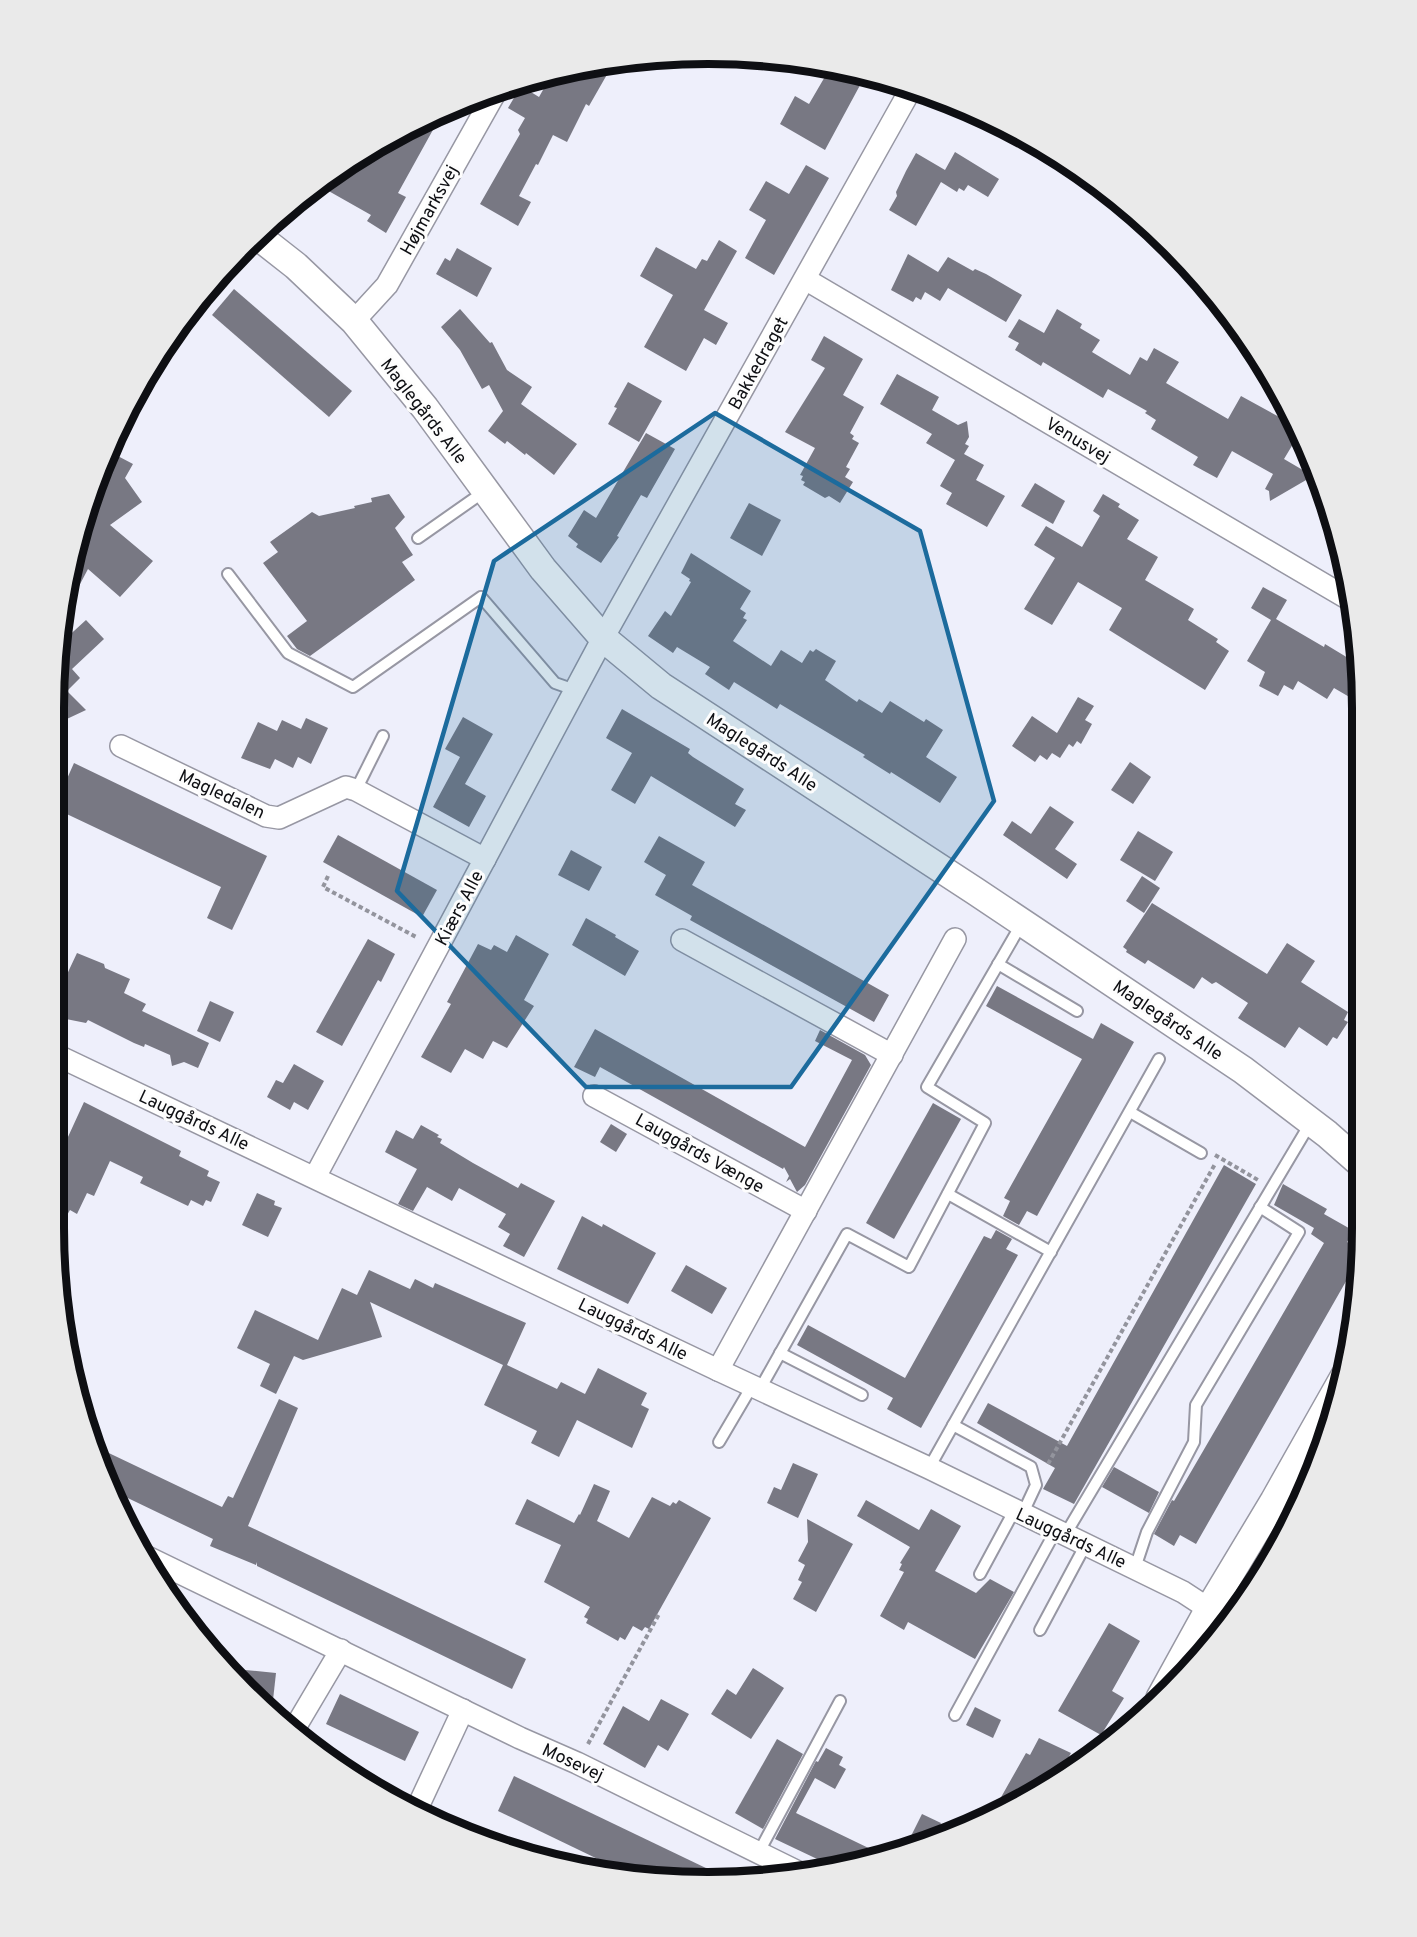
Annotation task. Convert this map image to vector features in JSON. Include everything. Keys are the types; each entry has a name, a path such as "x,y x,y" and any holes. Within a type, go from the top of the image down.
{"street":[{"name":"Bakkedraget","path":"603,638 907,96"},
{"name":"Højmarksvej","path":"354,321 387,285 489,104"},
{"name":"Maglegårds Alle","path":"265,242 296,266 354,321 425,408 543,569 603,638 661,686 1243,1070 1311,1121 1352,1156"},
{"name":"Venusvej","path":"805,279 1342,595"},
{"name":"Kiærs Alle","path":"315,1177 603,638"},
{"name":"Magledalen","path":"121,746 266,816 279,818 346,787 356,790"},
{"path":"356,790 485,859"},
{"path":"718,1370 956,939"},
{"path":"682,940 892,1055"},
{"name":"Lauggårds Alle","path":"64,1058 718,1370 929,1468 1184,1592 1209,1609"},
{"name":"Lauggårds Vænge","path":"594,1096 806,1211"},
{"path":"1201,1643 1209,1609 1327,1406"},
{"name":"Mosevej","path":"159,1563 789,1867"},
{"path":"297,1724 341,1650"},
{"path":"419,1804 463,1710"}],"lane":[{"path":"418,538 486,491"},
{"path":"228,574 288,653 353,687 481,597 555,683 575,690"},
{"path":"356,790 383,736"},
{"path":"719,1442 780,1353 847,1234 909,1268 985,1123 927,1087 1022,923"},
{"path":"998,964 1077,1011"},
{"path":"929,1468 1159,1059"},
{"path":"1130,1112 1201,1153"},
{"path":"955,1715 1060,1532 1311,1121"},
{"path":"948,1194 1051,1252"},
{"path":"1135,1568 1147,1532 1194,1442 1196,1405 1299,1232 1260,1207"},
{"path":"780,1353 862,1395"},
{"path":"953,1425 1031,1467 1036,1485 980,1574"},
{"path":"1040,1630 1086,1544"},
{"path":"759,1852 840,1701"}],"path":[{"path":"328,876 323,887 437,948"},
{"path":"1201,1153 1219,1157 1272,1188"},
{"path":"1036,1485 1219,1157"},
{"path":"577,1763 659,1614"}],"highlighted area":[{"path":"715,413 920,531 994,801 791,1087 586,1087 397,891 494,561"}],"building":[{"path":"608,73 589,106 586,104 567,142 553,135 519,196 531,202 518,226 480,204 520,134 518,130 525,118 508,108 516,94 528,90 539,97 546,85"},
{"path":"826,76 861,83 825,150 780,124 795,96 809,104"},
{"path":"434,128 398,193 406,197 386,233 367,221 371,215 327,190 387,151"},
{"path":"955,152 999,179 988,197 968,185 964,191 959,188 957,192 941,182 916,226 889,210 916,153 945,170"},
{"path":"806,165 829,178 774,275 745,258 766,220 749,210 766,181 789,194"},
{"path":"719,240 737,251 704,310 728,323 716,345 704,338 686,371 644,347 673,295 640,276 656,247 696,269 702,259 707,261"},
{"path":"457,248 492,268 477,297 436,274 445,258 450,261"},
{"path":"908,254 938,272 948,257 973,271 975,269 986,274 1022,295 1006,322 948,288 940,301 925,292 921,300 916,297 913,302 891,290"},
{"path":"234,289 352,391 329,417 212,315"},
{"path":"460,309 490,343 492,342 507,370 532,387 521,404 577,444 554,475 526,453 525,455 507,441 505,444 488,431 503,411 489,385 482,389 460,350 441,327"},
{"path":"1057,309 1082,324 1080,328 1100,340 1092,352 1130,375 1140,357 1147,361 1154,348 1179,362 1166,383 1228,419 1241,396 1283,419 1294,442 1284,459 1307,473 1309,478 1270,501 1269,491 1265,489 1273,474 1232,451 1217,478 1193,465 1198,457 1151,429 1156,420 1145,413 1147,411 1108,389 1103,398 1043,362 1041,366 1015,350 1019,343 1008,337 1019,319 1044,333"},
{"path":"824,336 863,359 843,395 864,407 850,433 854,436 852,439 859,443 846,467 850,469 845,477 853,482 840,503 829,496 825,498 803,485 805,482 801,480 803,476 800,475 815,448 785,432 825,368 811,360"},
{"path":"897,374 939,397 932,410 958,425 967,421 969,437 965,444 969,446 964,454 984,465 976,480 1005,496 987,527 946,504 952,493 940,486 955,460 926,443 932,434 880,404"},
{"path":"628,382 662,401 639,442 608,424 617,408 614,407"},
{"path":"646,433 675,449 647,498 641,495 617,536 619,537 601,563 576,547 578,544 568,536 584,510 596,518"},
{"path":"117,456 133,464 125,478 142,502 110,525 153,561 120,597 88,569 75,593 86,542"},
{"path":"1035,483 1065,501 1053,524 1021,506"},
{"path":"389,494 405,517 395,528 413,555 402,562 415,580 310,656 297,649 287,636 307,621 263,563 278,552 270,542 312,512 319,516 355,508 354,506 372,502 371,498"},
{"path":"1103,494 1120,504 1118,507 1139,520 1127,539 1158,557 1145,580 1194,609 1188,620 1218,639 1216,642 1229,651 1205,690 1109,630 1122,608 1078,582 1052,625 1024,609 1055,558 1034,545 1046,526 1082,547 1100,516 1093,511"},
{"path":"749,503 781,520 762,556 730,538"},
{"path":"691,553 751,591 740,609 746,613 743,618 747,620 733,641 771,666 781,650 802,663 810,650 813,652 816,649 836,661 825,680 857,702 859,699 882,713 890,701 924,722 926,719 943,730 926,757 957,777 940,803 780,704 777,709 734,682 729,690 705,674 710,667 677,647 673,653 648,636 665,611 671,616 691,582 681,573"},
{"path":"1263,587 1287,600 1276,619 1350,659 1352,698 1334,688 1327,699 1298,681 1293,690 1284,685 1278,696 1259,686 1265,672 1247,661 1271,620 1251,608"},
{"path":"86,620 104,639 72,669 80,678 67,691 86,710 64,720 66,666 69,636"},
{"path":"1078,697 1094,706 1085,720 1092,724 1081,744 1077,741 1073,747 1069,744 1060,758 1052,753 1047,760 1040,755 1035,762 1012,746 1032,716 1057,733"},
{"path":"622,709 690,749 688,753 693,757 744,789 735,804 746,810 735,827 651,776 635,804 611,790 632,753 606,738"},
{"path":"463,717 493,734 465,784 486,796 469,827 433,807 460,757 445,749"},
{"path":"306,718 328,728 311,764 298,757 293,768 275,759 270,769 241,758 258,722 277,731 282,720 301,729"},
{"path":"1130,762 1151,777 1133,804 1111,790"},
{"path":"74,763 267,856 232,930 207,918 221,887 64,813 64,786"},
{"path":"1050,806 1074,822 1055,849 1077,864 1067,879 1003,835 1012,821 1031,834"},
{"path":"1138,831 1173,852 1155,881 1120,860"},
{"path":"338,835 437,890 422,917 323,862"},
{"path":"659,836 705,862 692,885 889,995 874,1022 690,920 692,916 655,895 666,875 644,862"},
{"path":"571,850 602,867 589,891 558,875"},
{"path":"1142,876 1160,888 1144,913 1126,901"},
{"path":"1152,903 1267,974 1287,943 1315,961 1301,982 1348,1012 1344,1020 1348,1022 1337,1039 1333,1037 1327,1046 1299,1027 1285,1048 1238,1018 1248,1003 1216,982 1212,984 1202,977 1194,989 1148,960 1145,964 1126,952 1127,950 1123,947"},
{"path":"586,918 639,951 625,976 572,945"},
{"path":"516,935 549,954 524,1000 534,1006 507,1048 493,1041 483,1059 465,1049 451,1073 421,1057 451,1004 447,1002 478,944 491,950 494,945 507,952"},
{"path":"368,939 395,954 381,982 378,980 342,1046 316,1032"},
{"path":"77,953 104,964 105,968 130,979 124,993 146,1004 142,1011 209,1043 198,1068 184,1062 172,1066 170,1055 145,1044 144,1047 134,1043 88,1020 86,1023 66,1019 64,1017 64,981"},
{"path":"997,986 1093,1039 1101,1023 1134,1042 1037,1216 1027,1211 1019,1225 1003,1216 1010,1201 1004,1198 1082,1059 986,1006"},
{"path":"210,1001 234,1012 220,1042 197,1031"},
{"path":"595,1029 805,1147 852,1060 815,1041 820,1030 865,1055 871,1065 805,1185 797,1192 790,1179 786,1182 789,1176 784,1167 783,1169 600,1067 595,1077 574,1067"},
{"path":"294,1064 324,1081 308,1110 294,1102 290,1110 267,1097 276,1080 283,1083"},
{"path":"84,1102 181,1151 179,1156 209,1171 207,1176 220,1182 211,1202 206,1200 203,1206 191,1200 188,1206 140,1183 143,1177 110,1161 94,1196 87,1193 77,1214 70,1210 64,1220 64,1146"},
{"path":"933,1103 961,1119 894,1239 866,1223"},
{"path":"611,1124 627,1134 616,1152 600,1142"},
{"path":"421,1125 439,1135 437,1137 442,1139 440,1143 473,1163 518,1188 521,1183 555,1201 524,1257 503,1246 510,1234 498,1227 506,1214 459,1188 452,1201 427,1187 413,1211 398,1204 417,1169 385,1152 396,1130 413,1139"},
{"path":"1224,1165 1256,1184 1074,1504 1043,1489 1055,1468 977,1423 988,1403 1067,1446"},
{"path":"1283,1184 1327,1209 1324,1214 1352,1230 1347,1242 1352,1245 1351,1273 1196,1544 1180,1535 1174,1546 1154,1534 1324,1243 1311,1234 1314,1228 1274,1205"},
{"path":"257,1193 275,1201 274,1205 282,1208 268,1237 242,1225"},
{"path":"582,1216 602,1227 603,1224 656,1253 628,1304 557,1269"},
{"path":"996,1230 1012,1239 1006,1249 1018,1255 921,1428 887,1409 893,1398 797,1345 808,1325 905,1378 984,1236 991,1239"},
{"path":"686,1265 727,1288 712,1314 671,1291"},
{"path":"369,1270 410,1289 415,1279 433,1288 435,1283 526,1323 507,1365 557,1389 561,1382 585,1394 598,1368 647,1393 641,1405 649,1409 632,1448 577,1420 559,1457 531,1443 537,1431 484,1405 503,1365 370,1302 382,1337 303,1360 294,1356 276,1394 260,1386 270,1364 237,1348 255,1310 318,1340 342,1288 357,1295"},
{"path":"279,1399 298,1408 248,1526 526,1659 512,1689 257,1566 257,1562 256,1565 210,1546 213,1539 123,1496 105,1451 222,1507 228,1496 233,1498"},
{"path":"793,1463 818,1474 798,1518 767,1503 774,1487 781,1490"},
{"path":"1114,1467 1159,1492 1149,1513 1102,1487"},
{"path":"594,1484 610,1491 597,1521 629,1538 652,1497 670,1506 679,1500 711,1518 649,1629 645,1627 642,1631 633,1626 625,1640 620,1637 618,1641 586,1623 588,1619 584,1617 590,1607 544,1582 561,1545 515,1524 527,1499 574,1523"},
{"path":"866,1500 919,1530 931,1509 961,1526 935,1571 976,1593 990,1579 1014,1592 975,1659 908,1622 904,1630 880,1616 904,1572 899,1570 902,1564 900,1563 910,1547 857,1516"},
{"path":"807,1519 853,1544 816,1612 793,1599 802,1582 798,1580 805,1565 798,1561 808,1542"},
{"path":"1109,1623 1140,1641 1112,1691 1124,1698 1101,1735 1058,1711"},
{"path":"753,1668 784,1688 751,1739 711,1714 727,1689 736,1695"},
{"path":"245,1670 276,1673 273,1700 271,1700 245,1675"},
{"path":"340,1694 419,1732 405,1761 326,1724"},
{"path":"661,1699 689,1714 668,1751 658,1745 645,1768 603,1744 623,1706 649,1721"},
{"path":"975,1707 1001,1720 993,1738 966,1725"},
{"path":"1039,1738 1071,1753 1064,1765 997,1804 1026,1753 1030,1755"},
{"path":"777,1739 803,1754 763,1829 735,1813"},
{"path":"826,1748 843,1757 839,1765 846,1769 835,1789 815,1778 796,1813 875,1851 823,1862 775,1839 816,1761 818,1762"},
{"path":"514,1776 714,1872 666,1871 609,1864 498,1811"},
{"path":"922,1814 941,1823 937,1830 909,1840"}]}
